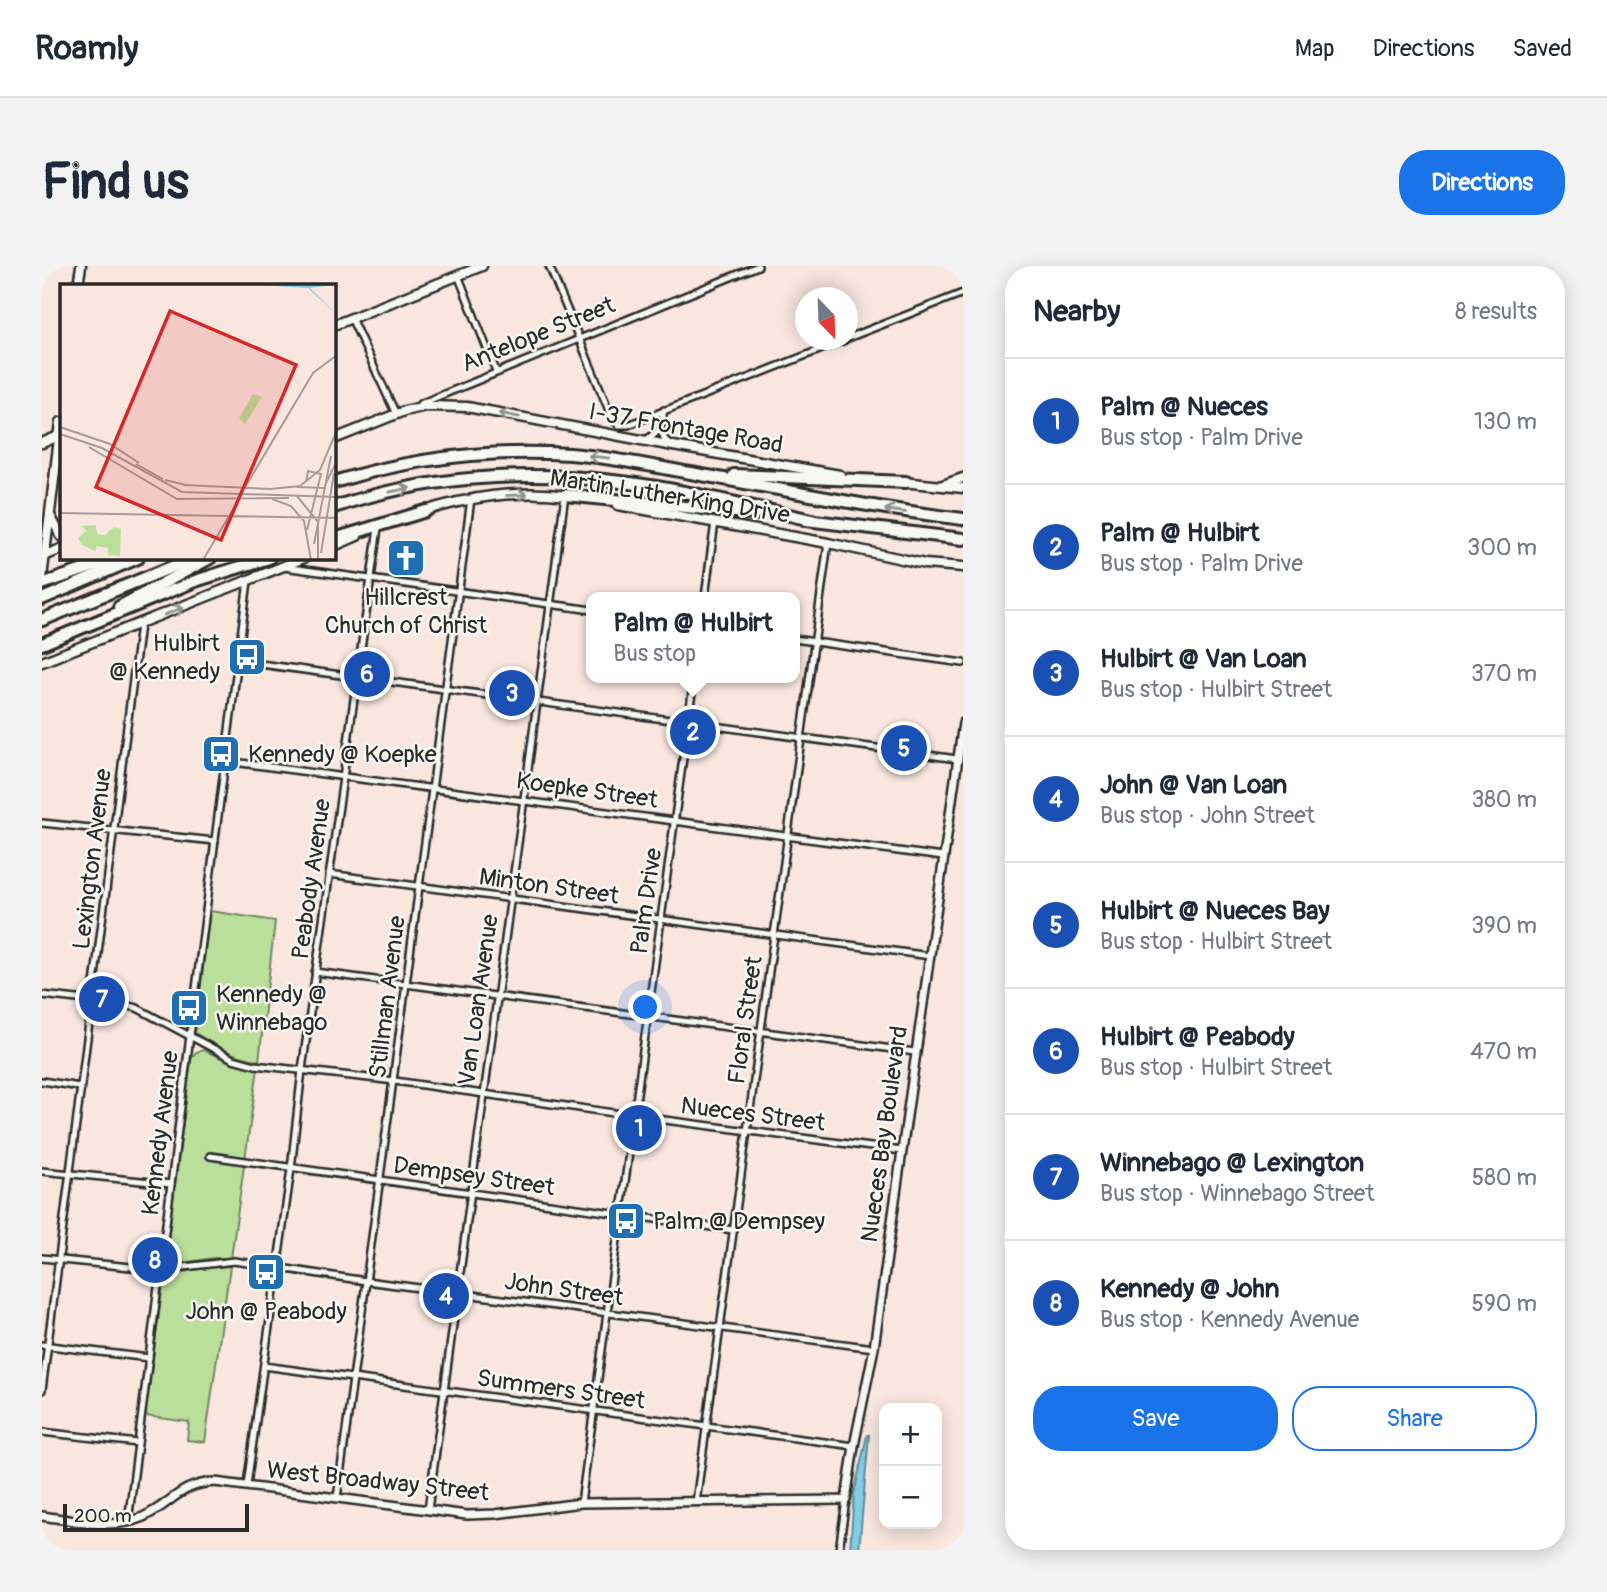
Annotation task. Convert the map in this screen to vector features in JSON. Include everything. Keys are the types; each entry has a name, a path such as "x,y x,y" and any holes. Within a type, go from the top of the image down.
{"highway":[{"path":"336,473 456,456 534,453 570,454 737,475 906,482"},
{"path":"336,480 413,461"},
{"path":"643,464 894,511 963,519"},
{"path":"336,506 400,490 499,476 567,476 655,488 812,520"},
{"path":"565,495 961,538"},
{"path":"336,538 426,511"},
{"path":"42,584 112,560"},
{"path":"42,599 134,560"},
{"path":"42,620 189,560"},
{"path":"83,627 207,560"},
{"path":"42,644 195,581 263,560"}],"main road":[{"path":"78,284 80,266"},
{"path":"336,324 482,266"},
{"name":"I-37 Frontage Road","path":"400,413 426,406 467,407 811,471 963,488"},
{"name":"Antelope Street","path":"336,438 400,413"},
{"path":"42,443 60,436 42,578"},
{"path":"940,486 963,478"},
{"name":"Martin Luther King Drive","path":"336,545 426,511 471,499 535,494 565,495 828,543 925,564 963,567"},
{"path":"50,515 60,534"},
{"path":"42,662 300,560"},
{"path":"953,566 963,562"}],"street":[{"path":"549,266 612,420 619,425 628,425 818,350"},
{"name":"Antelope Street","path":"400,413 758,266"},
{"path":"458,275 496,372"},
{"path":"858,334 963,293"},
{"path":"351,318 400,413"},
{"path":"664,410 660,429 665,440 673,446"},
{"path":"645,441 660,429"},
{"name":"Van Loan Avenue","path":"428,1510 565,495"},
{"name":"Stillman Avenue","path":"337,1498 471,499"},
{"path":"706,592 715,522"},
{"name":"Peabody Avenue","path":"247,1485 315,972 378,528"},
{"name":"Floral Street","path":"696,1502 828,543"},
{"path":"284,567 586,609"},
{"name":"Kennedy Avenue","path":"128,1522 248,581"},
{"name":"Lexington Avenue","path":"42,1390 44,1346 58,1260 139,625"},
{"path":"800,640 963,663"},
{"path":"238,661 957,760"},
{"name":"Palm Drive","path":"581,1503 693,683"},
{"name":"Nueces Bay Boulevard","path":"839,1550 853,1447 874,1348 963,723"},
{"name":"Koepke Street","path":"226,761 943,857"},
{"path":"42,823 215,841"},
{"name":"Minton Street","path":"329,873 930,956"},
{"path":"315,972 915,1052"},
{"name":"Nueces Street","path":"42,995 137,1008 233,1059 255,1065 395,1081 902,1151"},
{"path":"42,1081 80,1087"},
{"name":"Dempsey Street","path":"210,1156 733,1230"},
{"path":"42,1171 171,1184"},
{"name":"John Street","path":"42,1258 160,1270 234,1261 874,1348"},
{"path":"44,1346 149,1358"},
{"name":"Summers Street","path":"264,1366 853,1447"},
{"path":"42,1433 138,1443"},
{"name":"West Broadway Street","path":"42,1516 108,1524 128,1522 152,1512 188,1488 215,1482 467,1515 581,1503 846,1500"}],"green space":[{"path":"210,911 275,921 259,1061 226,1052 195,1033"},
{"path":"203,1050 235,1064 258,1068 231,1258 170,1265 165,1262 191,1059 196,1052"},
{"path":"230,1266 205,1442 187,1440 189,1422 145,1416 164,1277 205,1267"}],"water":[{"path":"867,1435 859,1550 850,1550 854,1494"}],"place":[{"name":"Hillcrest Church of Christ","path":"406,558"},
{"name":"Hulbirt @ Kennedy","path":"247,657"},
{"name":"Hulbirt @ Peabody","path":"367,674"},
{"name":"Hulbirt @ Van Loan","path":"512,693"},
{"name":"Palm @ Hulbirt","path":"693,732"},
{"name":"Hulbirt @ Nueces Bay","path":"904,748"},
{"name":"Kennedy @ Koepke","path":"221,754"},
{"name":"Winnebago @ Lexington","path":"102,999"},
{"name":"Kennedy @ Winnebago","path":"189,1008"},
{"name":"Palm @ Nueces","path":"639,1128"},
{"name":"Palm @ Dempsey","path":"626,1221"},
{"name":"Kennedy @ John","path":"155,1260"},
{"name":"John @ Peabody","path":"266,1272"},
{"name":"John @ Van Loan","path":"446,1296"}]}
